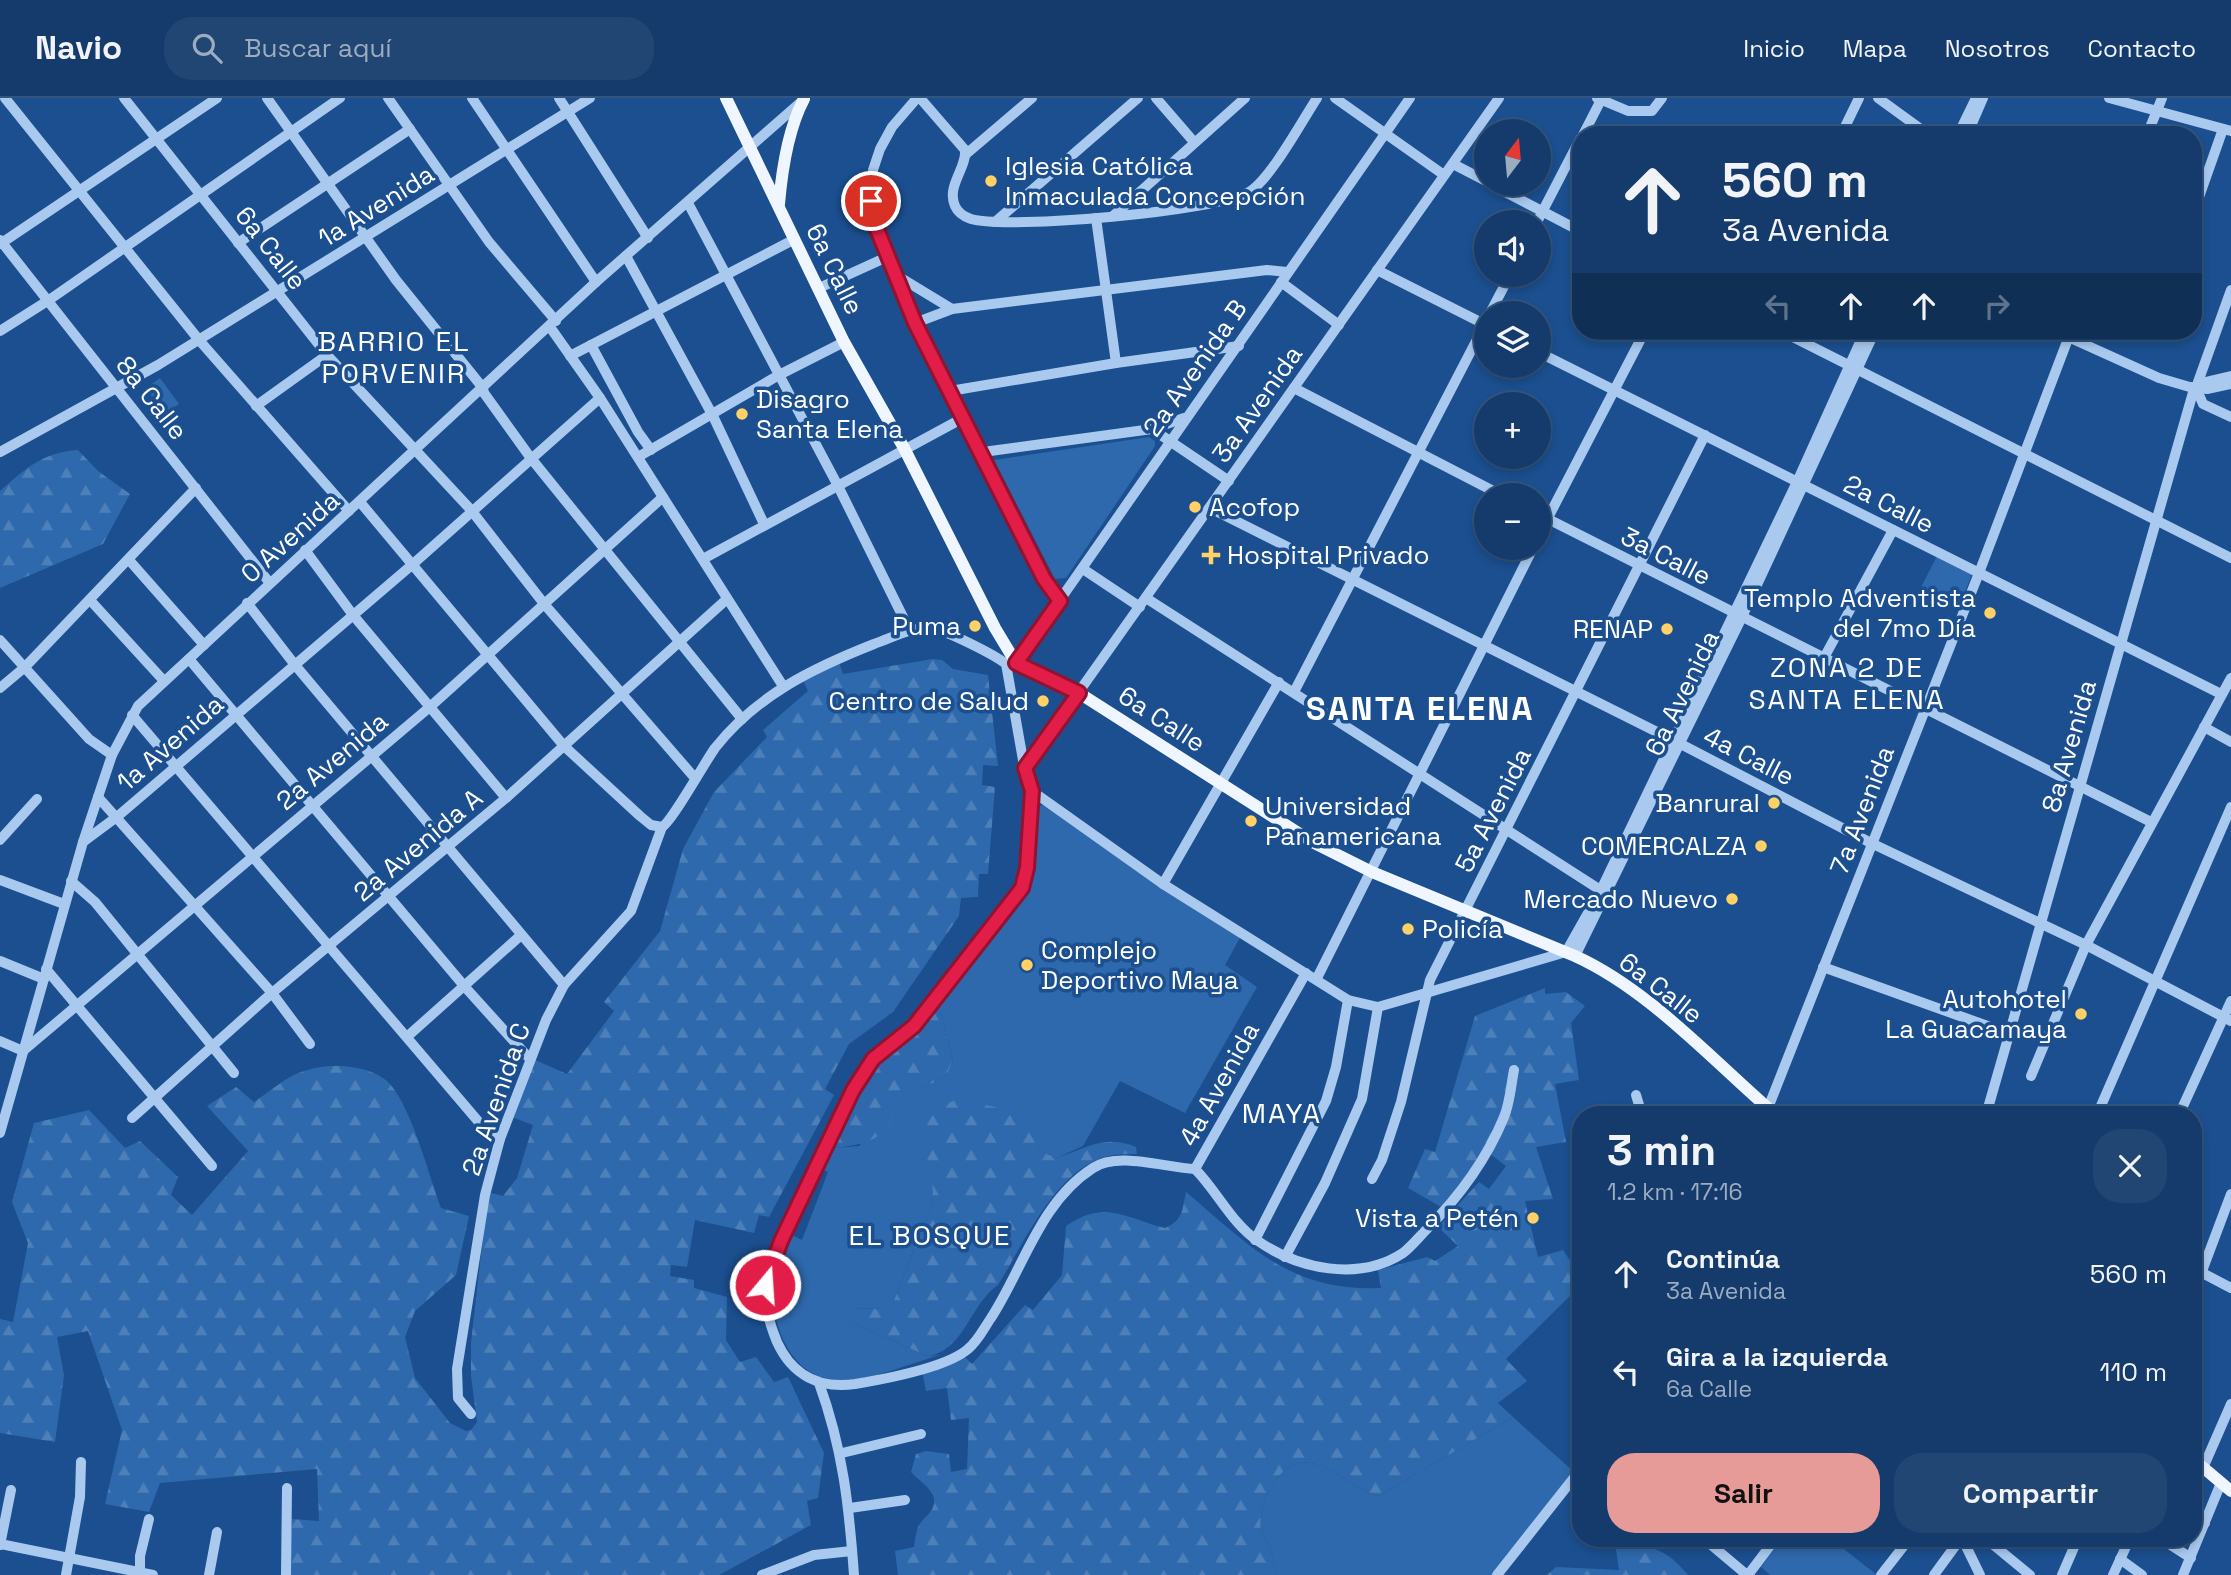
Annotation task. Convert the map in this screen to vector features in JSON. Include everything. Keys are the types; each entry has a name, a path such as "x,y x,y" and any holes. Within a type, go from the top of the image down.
{"main road":[{"name":"6a Calle","path":"726,98 844,342 904,448 995,628 1016,663 1079,693 1314,843 1372,872 1571,954 1606,972 1658,1011 1766,1106"},
{"path":"779,205 782,175 798,110 805,99"},
{"path":"2203,1468 2226,1487"}],"street":[{"path":"5,98 199,340 349,511"},
{"name":"6a Calle","path":"124,98 327,355 471,510 545,605 694,777"},
{"path":"1,243 217,98"},
{"path":"267,98 421,313 483,388 530,457 742,719"},
{"path":"0,331 49,300 199,193 340,98"},
{"path":"388,98 449,186 553,324 570,356 600,398 783,686"},
{"path":"472,98 596,282"},
{"path":"559,98 648,238"},
{"name":"1a Avenida","path":"0,452 118,388 199,340 590,98"},
{"path":"965,155 962,145 919,98 892,127 873,170 872,217 915,323 983,452 1044,579 1060,601"},
{"path":"1032,98 965,155 954,189 955,205 970,219 995,222 1096,218 1236,198 1251,192 1262,182 1317,98"},
{"path":"995,222 1138,98"},
{"path":"1156,98 1194,142"},
{"path":"1113,216 1245,98"},
{"path":"1335,98 1444,175"},
{"name":"2a Avenida B","path":"1016,663 1184,418 1239,346 1280,282 1410,98"},
{"name":"3a Avenida","path":"1025,768 1499,98"},
{"path":"1586,126 1599,99 1628,111 1652,111 1662,98"},
{"path":"1845,126 1859,98"},
{"path":"1878,98 1917,126"},
{"path":"1962,126 1976,98"},
{"path":"1971,126 1983,98"},
{"path":"2109,98 2227,130 2202,192"},
{"path":"2151,126 2162,98"},
{"name":"0 Avenida","path":"0,1133 1,1121 83,842 112,755 132,715 164,681 269,582 417,451 596,282 805,99"},
{"path":"238,243 410,129"},
{"path":"1543,210 1572,154"},
{"path":"1453,163 1474,175"},
{"path":"1512,196 1538,210"},
{"path":"688,203 837,484 910,631 942,629 1006,664 1025,768 1032,791 1027,868 1022,888 914,1026 873,1059 853,1090 770,1268 765,1285 766,1302 776,1339 795,1369 823,1384 842,1453 850,1508 854,1575"},
{"path":"1551,216 1572,227"},
{"path":"1096,218 1116,363"},
{"path":"570,356 795,239"},
{"name":"8a Calle","path":"1,243 49,300 269,582"},
{"path":"626,256 713,416 764,523"},
{"path":"819,288 887,257"},
{"path":"915,323 952,309 1267,270 1287,272"},
{"path":"1377,270 1474,318"},
{"path":"895,275 952,309"},
{"path":"1280,282 1339,325"},
{"name":"8a Avenida","path":"1989,1106 2155,519 2196,386 2231,290"},
{"path":"1551,502 1639,340"},
{"path":"1800,340 2231,558"},
{"name":"6a Avenida","path":"1571,954 1604,892 1738,615 1800,484 1862,340"},
{"name":"6a Avenida","path":"1853,366 1869,340"},
{"name":"7a Avenida","path":"1774,1106 1823,967 1979,573 2067,340"},
{"path":"2084,340 2170,383 2196,386 2231,384"},
{"path":"638,457 713,416 779,375 844,342"},
{"path":"591,345 638,432 651,450"},
{"path":"1294,692 1474,345"},
{"path":"950,391 1116,363 1239,346"},
{"path":"256,406 327,355"},
{"name":"2a Calle","path":"1551,359 2221,694"},
{"path":"2196,386 2231,376"},
{"path":"2196,386 2203,404 2231,417"},
{"path":"1294,388 1477,483"},
{"name":"1a Avenida","path":"83,842 295,666 600,398"},
{"path":"703,559 764,523 963,418"},
{"path":"983,452 1152,429 1184,418"},
{"path":"1152,429 1228,481"},
{"name":"5a Avenida","path":"1372,1179 1382,1160 1401,1102 1425,993 1704,435"},
{"path":"0,688 25,667 196,488"},
{"name":"2a Avenida","path":"23,1051 489,656 605,547 663,497"},
{"path":"360,502 564,746 640,817 651,825 662,827"},
{"name":"4a Calle","path":"1210,508 1677,742 1871,843 2087,945 2228,1019"},
{"name":"3a Calle","path":"1551,521 1637,567 1825,656 2151,822"},
{"path":"1825,656 1894,530"},
{"path":"305,550 353,615 506,799"},
{"path":"129,560 204,645"},
{"path":"1317,978 1527,560"},
{"path":"1083,569 1140,607"},
{"path":"1146,598 1420,771 1604,892"},
{"name":"2a Avenida A","path":"132,1118 272,993 506,799 621,692 727,599"},
{"path":"90,600 164,681"},
{"path":"247,603 295,666 564,985"},
{"name":"2a Avenida C","path":"471,1414 458,1398 457,1368 485,1195 500,1139 529,1058 564,985 631,911 662,827 671,819 694,777 742,719 783,686 822,665 910,631"},
{"path":"0,640 89,739 112,755"},
{"path":"189,659 465,987 529,1058"},
{"path":"2031,1076 2087,945 2231,678"},
{"path":"1163,884 1279,681"},
{"path":"132,715 409,1035 489,1134 500,1139"},
{"path":"2204,727 2231,742"},
{"path":"1032,791 1163,884 1317,978 1348,1000 1378,1007 1571,954"},
{"path":"99,797 272,993 310,1044"},
{"path":"0,840 37,799"},
{"path":"2101,1106 2231,807"},
{"path":"0,880 64,904"},
{"path":"71,881 95,902 234,1073"},
{"path":"409,1035 520,936"},
{"path":"0,961 45,974 78,1004 212,1166"},
{"path":"1823,967 2010,1034"},
{"name":"4a Avenida","path":"823,1384 857,1384 918,1369 956,1356 969,1348 1001,1302 1048,1211 1062,1194 1094,1167 1108,1162 1138,1162 1195,1169 1306,973"},
{"path":"1255,1240 1326,1101 1336,1067 1348,1000"},
{"path":"2184,1106 2228,1019 2231,1002"},
{"path":"1285,1257 1325,1183 1362,1099 1378,1007"},
{"path":"0,1041 23,1051"},
{"path":"1195,1169 1214,1187 1255,1240 1285,1257 1339,1270 1359,1269 1403,1253 1465,1187 1487,1154 1505,1114 1514,1070"},
{"path":"1636,1095 1639,1106"},
{"path":"2202,1260 2231,1194"},
{"path":"2202,1274 2231,1288"},
{"path":"2203,1468 2231,1404"},
{"path":"842,1453 921,1434"},
{"path":"66,1575 80,1497 81,1462"},
{"path":"1497,1575 1572,1480"},
{"path":"2202,1530 2226,1487"},
{"path":"286,1575 287,1488"},
{"path":"11,1490 0,1544 153,1575"},
{"path":"850,1508 905,1500"},
{"path":"140,1573 140,1556 149,1519"},
{"path":"2202,1520 2205,1523"},
{"path":"209,1575 217,1532"},
{"path":"1714,1547 1748,1575 1766,1547"},
{"path":"1881,1575 1903,1547"},
{"path":"1934,1575 1955,1547"},
{"path":"1966,1547 1980,1575"},
{"path":"1996,1547 2030,1575"},
{"path":"2062,1575 2074,1547"},
{"path":"2113,1575 2126,1547"},
{"path":"2173,1547 2190,1559"},
{"path":"2183,1575 2195,1547"},
{"path":"762,1575 814,1555 852,1551"},
{"path":"2120,1559 2143,1575"}],"green space":[{"path":"160,378 179,404 164,414 146,388"},
{"path":"1149,437 1155,441 1155,446 1066,578 1055,579 994,460"},
{"path":"78,450 98,471 130,494 103,544 0,588 0,491 26,469 45,458"},
{"path":"1937,556 1972,574 1958,610 1919,591"},
{"path":"933,659 942,660 953,669 988,675 998,766 983,765 982,785 995,787 988,874 979,874 978,897 961,898 959,916 893,1012 849,1044 825,1089 834,1095 769,1217 759,1215 754,1233 695,1220 687,1267 671,1265 670,1276 694,1280 694,1288 727,1297 726,1340 740,1362 756,1357 774,1382 788,1377 824,1453 818,1498 807,1501 811,1525 719,1575 288,1575 292,1519 319,1521 317,1469 160,1483 149,1512 105,1504 122,1430 88,1331 57,1337 64,1375 55,1442 0,1433 0,1319 13,1322 28,1243 12,1202 34,1123 89,1110 125,1148 140,1141 178,1177 171,1195 192,1215 248,1151 207,1106 236,1087 254,1102 298,1073 325,1066 372,1072 390,1084 413,1126 441,1208 469,1216 456,1275 415,1311 405,1337 415,1378 450,1423 466,1431 471,1430 477,1422 471,1376 471,1343 488,1192 503,1196 517,1178 533,1125 512,1117 535,1060 567,1074 614,1011 604,1002 660,931 683,849 714,792 767,737 763,730 808,691 802,678 839,662 843,674"},
{"path":"1043,805 1241,936 1225,965 1257,987 1185,1113 1120,1081 1083,1146 1057,1158 1039,1151 1026,1125 932,1175 932,1204 893,1303 888,1308 851,1309 849,1321 927,1356 940,1355 865,1377 840,1380 821,1377 806,1369 793,1356 777,1323 773,1286 779,1256 790,1234 802,1240 828,1172 820,1168 832,1148 859,1146 903,1093 909,1080 922,1089 946,1076 953,1061 942,1017 935,1006 1025,894 1033,863 1032,809"},
{"path":"1545,988 1545,994 1566,992 1585,1006 1571,1023 1579,1080 1555,1084 1566,1142 1536,1147 1553,1199 1525,1201 1538,1257 1563,1250 1572,1264 1572,1294 1506,1359 1527,1381 1498,1403 1513,1417 1379,1496 1361,1489 1320,1465 1300,1463 1290,1467 1273,1484 1261,1518 1261,1531 1269,1547 1276,1575 898,1575 895,1551 914,1547 918,1527 934,1502 929,1489 911,1472 916,1454 926,1451 949,1454 951,1472 967,1469 969,1418 951,1420 947,1388 926,1391 922,1370 965,1357 972,1364 1025,1305 1033,1310 1062,1275 1066,1226 1080,1218 1104,1212 1165,1228 1178,1218 1186,1192 1273,1262 1296,1274 1349,1287 1381,1288 1378,1270 1427,1257 1435,1261 1458,1246 1438,1227 1479,1182 1489,1189 1506,1166 1489,1153 1441,1207 1408,1188 1425,1149 1435,1152 1475,1016"},
{"path":"935,1006 942,1017 953,1061 946,1076 922,1089 909,1081 890,1122 877,1137 852,1146 832,1148 865,1077 879,1058"},
{"path":"957,1099 995,1107 1027,1125 1039,1151 1057,1158 1105,1142 1125,1143 1136,1147 1137,1154 1109,1156 1090,1163 1073,1175 1044,1209 998,1285 988,1293 958,1337 940,1353 927,1356 849,1321 845,1315 851,1309 887,1308 893,1303 932,1204 933,1187 925,1132 929,1121 939,1110"},
{"path":"1513,1417 1572,1470 1572,1486 1500,1575 1276,1575 1269,1547 1261,1531 1261,1518 1273,1484 1290,1467 1300,1463 1320,1465 1361,1489 1379,1496"},
{"path":"1616,1547 1645,1547 1664,1553 1688,1575 1547,1575 1556,1567 1619,1570"},
{"path":"1776,1547 1841,1547 1877,1575 1770,1575 1761,1567"}],"place":[{"name":"Iglesia Católica Inmaculada Concepción","path":"991,181"},
{"name":"Disagro Santa Elena","path":"742,414"},
{"name":"Acofop","path":"1195,507"},
{"name":"Hospital Privado","path":"1211,555"},
{"name":"Templo Adventista del 7mo Día","path":"1990,613"},
{"name":"Puma","path":"975,626"},
{"name":"RENAP","path":"1667,629"},
{"name":"Centro de Salud","path":"1043,701"},
{"name":"Banrural","path":"1774,803"},
{"name":"Universidad Panamericana","path":"1251,821"},
{"name":"COMERCALZA","path":"1761,846"},
{"name":"Mercado Nuevo","path":"1732,899"},
{"name":"Policía","path":"1408,929"},
{"name":"Complejo Deportivo Maya","path":"1027,965"},
{"name":"Autohotel La Guacamaya","path":"2081,1014"},
{"name":"Vista a Petén","path":"1533,1218"}],"district":[{"name":"BARRIO EL PORVENIR","path":"394,357"},
{"name":"ZONA 2 DE SANTA ELENA","path":"1847,683"},
{"name":"SANTA ELENA","path":"1420,709"},
{"name":"MAYA","path":"1282,1113"},
{"name":"EL BOSQUE","path":"930,1235"}],"route":[{"path":"765,1285 781,1241 853,1090 873,1059 914,1026 1022,888 1027,868 1032,791 1025,768 1079,693 1016,663 1060,601 1044,579 983,452 915,323 872,217 871,201"}]}
